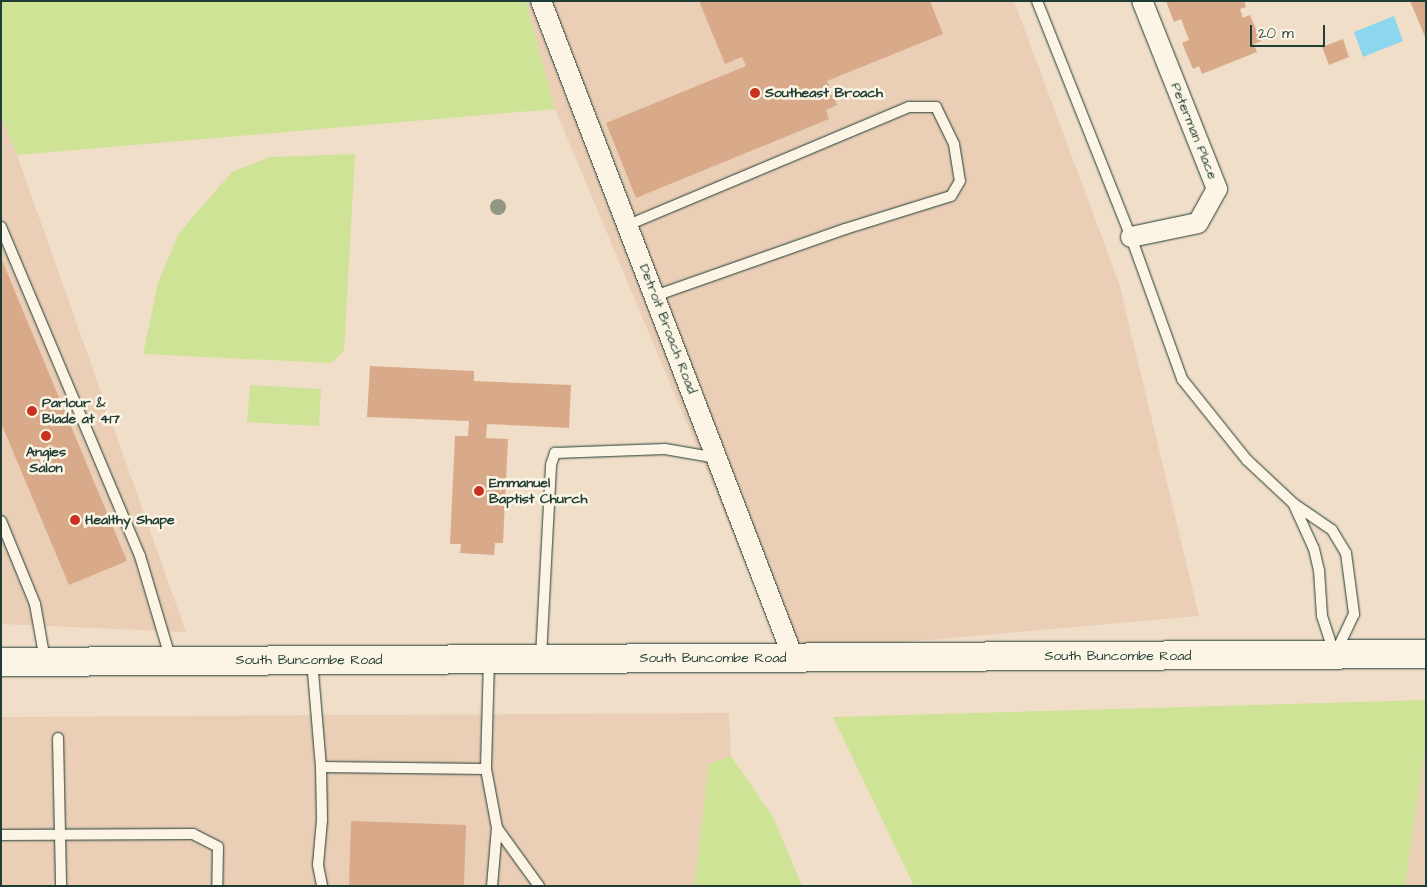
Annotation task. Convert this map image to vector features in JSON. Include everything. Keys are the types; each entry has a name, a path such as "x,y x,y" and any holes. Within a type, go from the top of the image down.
{"main road":[{"name":"South Buncombe Road","path":"1,662 1426,654"}],"street":[{"name":"Detroit Broach Road","path":"541,1 656,296 793,657"},
{"name":"Peterman Place","path":"1131,237 1198,223 1217,189 1142,1"}],"lane":[{"path":"1037,1 1131,237 1182,379 1247,460 1294,504 1332,530 1346,554 1354,614 1334,654"},
{"path":"628,225 909,107 936,107 954,144 960,181 951,196 845,229 656,296"},
{"path":"1,227 140,556 171,660"},
{"path":"541,658 551,465 555,453 665,449 718,458"},
{"path":"1294,504 1314,549 1319,570 1322,616 1334,654"},
{"path":"1,521 35,604 45,661"},
{"path":"489,659 486,769 497,828 492,886"},
{"path":"312,660 321,766 322,820 318,865 322,886"},
{"path":"58,738 62,834 61,886"},
{"path":"321,766 486,769"},
{"path":"497,828 539,886"},
{"path":"1,835 193,834 218,847 217,886"}],"shaded area":[{"path":"526,1 1014,1 1119,283 1199,616 783,653 555,109"},
{"path":"1,116 17,155 186,632 1,624"},
{"path":"729,713 731,756 709,764 694,886 1,886 1,717"},
{"path":"1426,741 1426,886 1405,886"}],"green space":[{"path":"1,1 526,1 555,109 17,155 1,116"},
{"path":"355,154 344,351 331,363 143,354 158,283 179,233 232,172 270,157"},
{"path":"250,385 321,389 319,426 247,422"},
{"path":"1426,700 1426,741 1405,886 914,886 833,717"},
{"path":"731,756 773,817 802,886 694,886 709,764"}],"water":[{"path":"1394,16 1403,41 1363,57 1354,32"}],"building":[{"name":"Southeast Broach","path":"699,1 930,1 943,34 827,81 837,105 826,110 829,119 636,198 606,123 746,66 742,57 725,64"},
{"path":"1166,1 1244,1 1246,7 1240,9 1243,18 1250,15 1261,41 1254,44 1257,52 1202,74 1199,66 1193,69 1182,43 1189,40 1181,19 1174,22"},
{"path":"1410,1 1426,1 1426,39"},
{"path":"1343,39 1349,57 1329,65 1322,47"},
{"path":"1,258 127,561 69,585 1,423"},
{"name":"Emmanuel Baptist Church","path":"370,366 474,371 474,381 571,385 569,428 487,424 486,438 508,439 503,543 495,543 494,555 460,553 461,544 450,544 455,436 468,436 469,421 367,417"},
{"path":"351,821 466,825 464,886 349,886"}],"place":[{"name":"Southeast Broach","path":"755,93"},
{"name":"Parlour & Blade at 417","path":"32,411"},
{"name":"Angies Salon","path":"46,436"},
{"name":"Emmanuel Baptist Church","path":"479,491"},
{"name":"Healthy Shape","path":"75,520"}]}
